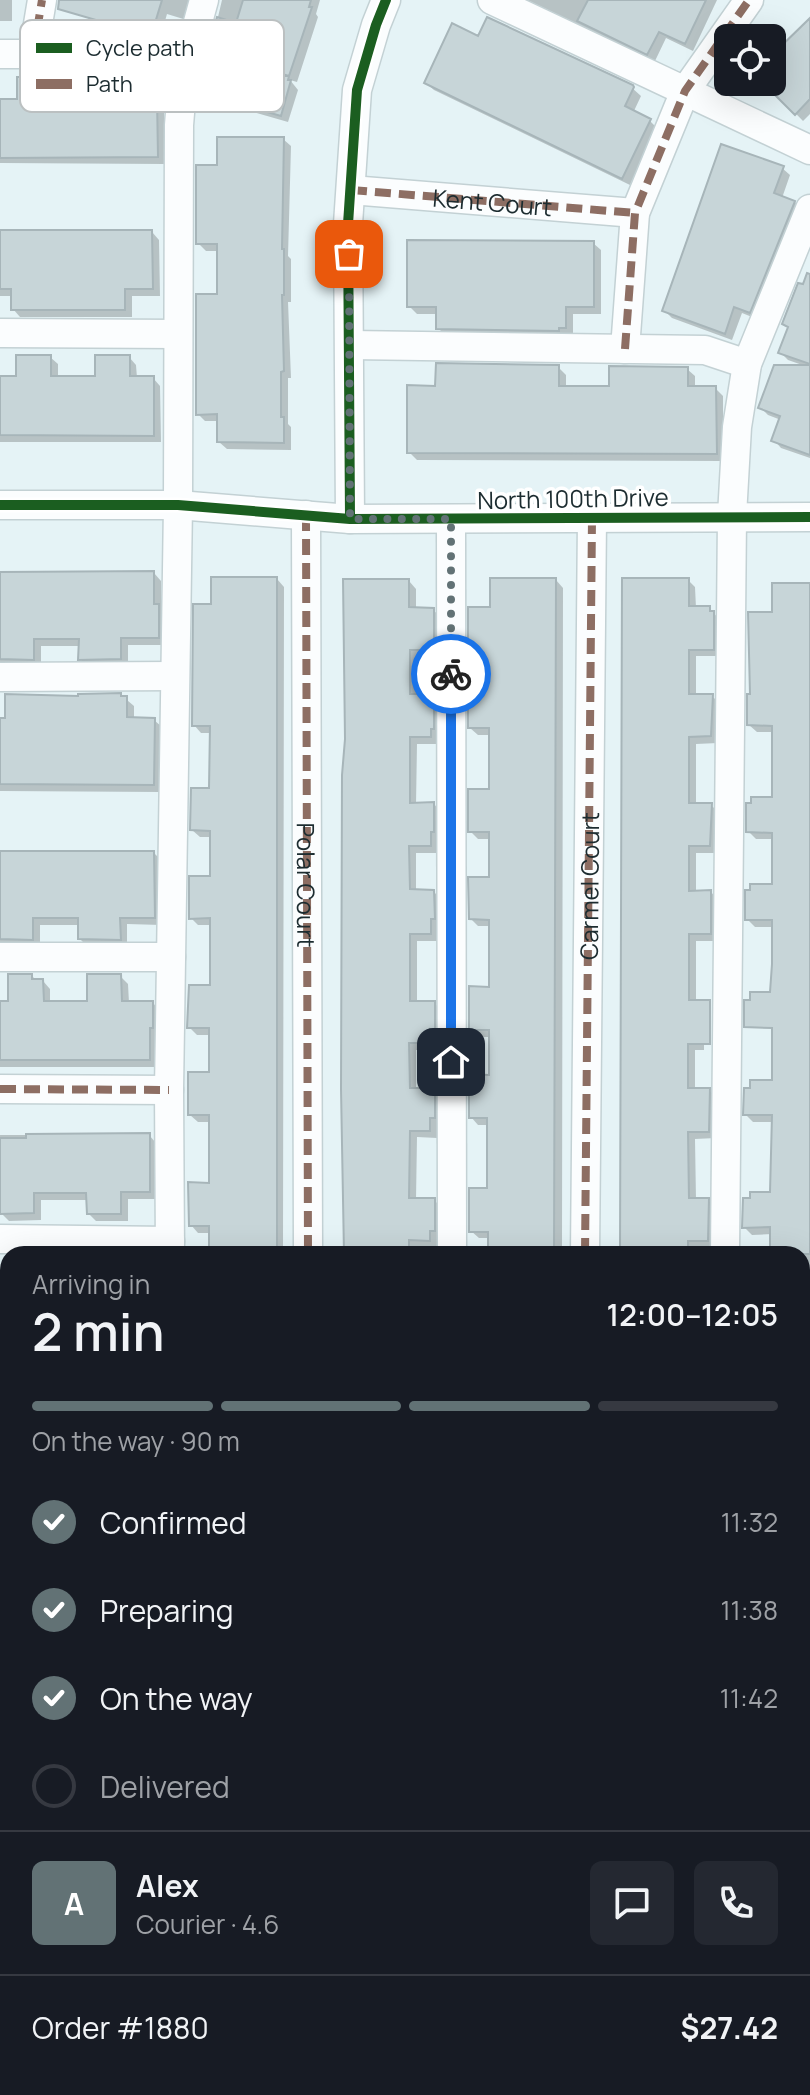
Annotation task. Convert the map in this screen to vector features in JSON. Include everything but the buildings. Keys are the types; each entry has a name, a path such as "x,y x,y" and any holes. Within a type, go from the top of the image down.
{"street":[{"path":"39,20 42,0"},
{"path":"198,20 204,0"},
{"path":"350,519 348,224 357,90 386,0"},
{"path":"492,0 810,150"},
{"path":"625,349 635,213 685,91 749,0"},
{"path":"170,1246 180,112"},
{"name":"Kent Court","path":"351,190 635,213"},
{"path":"725,1246 732,516 737,427 747,364 810,209"},
{"path":"0,333 178,334"},
{"path":"351,345 705,350 747,364"},
{"name":"North 100th Drive","path":"0,505 178,505 350,519 810,517"},
{"name":"Polar Court","path":"306,515 308,1246"},
{"name":"Carmel Court","path":"585,1246 592,518"},
{"path":"451,519 452,1246"},
{"path":"0,677 174,676"},
{"path":"0,957 171,957"},
{"path":"0,1089 169,1090"},
{"path":"0,1239 132,1246"}],"marked path":[{"path":"39,20 42,0"},
{"path":"625,349 635,213 685,91 749,0"},
{"path":"351,190 635,213"},
{"path":"306,515 308,1246"},
{"path":"585,1246 592,518"},
{"path":"0,1089 169,1090"}],"cycle path":[{"path":"350,519 348,224 357,90 386,0"},
{"path":"0,505 178,505 350,519 810,517"}],"way so far":[{"path":"349,254 350,519 451,519 451,674"}],"route":[{"path":"451,674 451,1062"}]}
